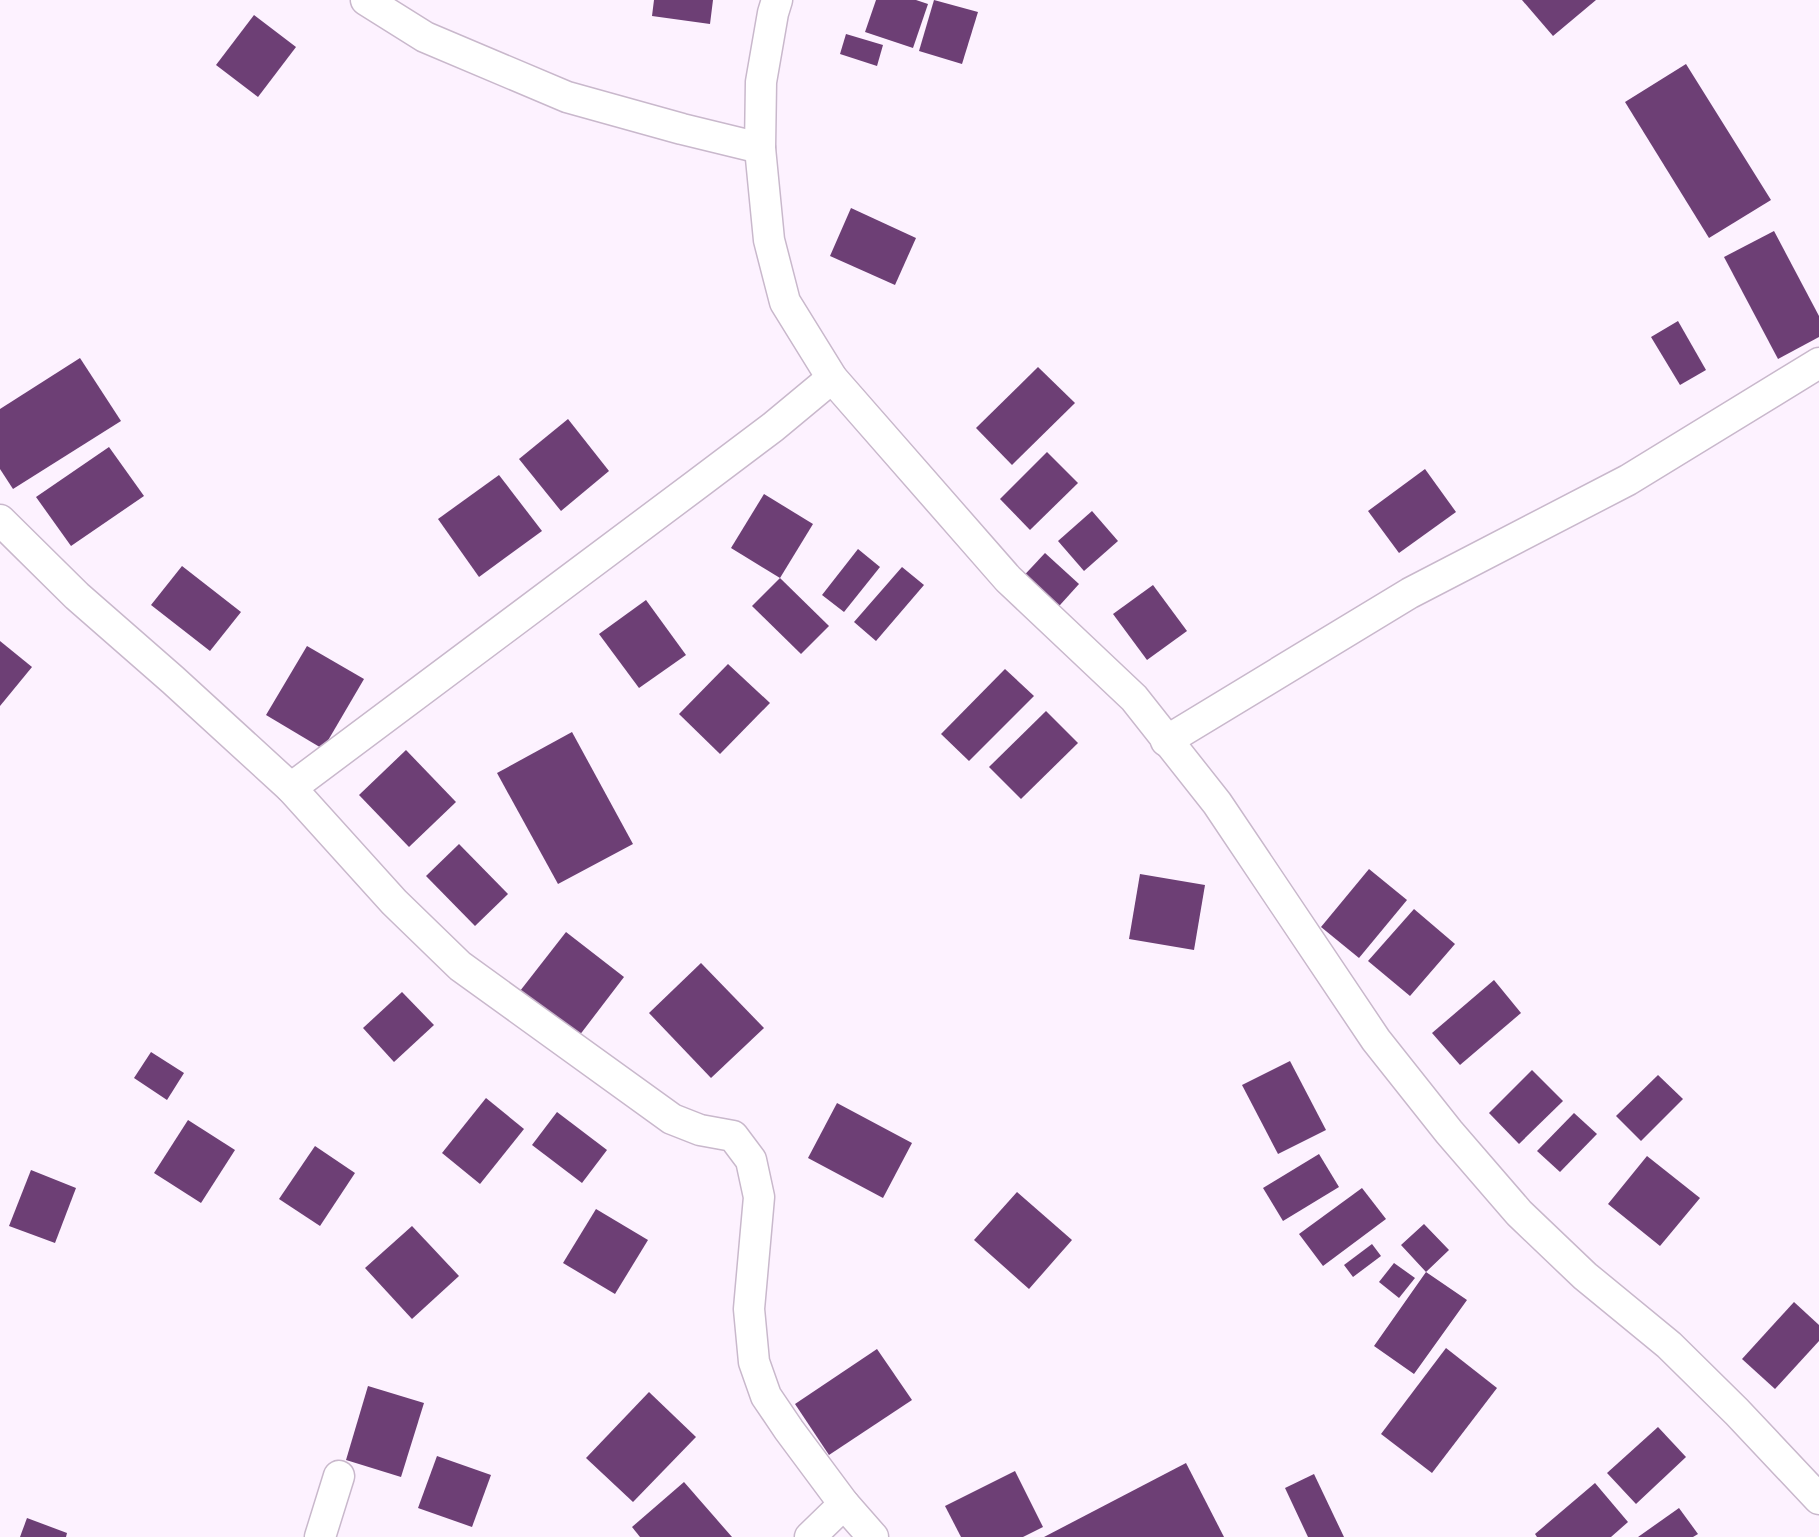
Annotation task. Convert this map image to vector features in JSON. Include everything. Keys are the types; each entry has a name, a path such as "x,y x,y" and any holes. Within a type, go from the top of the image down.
{"street":[{"path":"366,0 425,37 567,97 682,129 760,147"},
{"path":"777,0 760,82 760,147 769,240 785,302 832,378 1008,579 1134,698 1217,803 1376,1040 1449,1132 1519,1213 1585,1276 1669,1345 1737,1412 1819,1499"},
{"path":"1166,741 1410,593 1628,480 1819,363"},
{"path":"291,788 773,427 832,378"},
{"path":"0,520 77,596 291,788 394,902 460,966 672,1119 700,1130 733,1136 751,1160 759,1197 749,1309 754,1362 766,1396 789,1430 844,1504 873,1537"},
{"path":"320,1537 339,1476"},
{"path":"810,1537 844,1504"}],"building":[{"path":"654,0 713,0 710,24 652,16"},
{"path":"876,0 916,0 928,4 913,48 865,32"},
{"path":"934,0 978,12 962,64 919,51"},
{"path":"1522,0 1596,0 1553,36"},
{"path":"254,15 296,47 258,97 216,65"},
{"path":"846,34 883,45 877,66 840,54"},
{"path":"1686,64 1771,200 1709,238 1625,102"},
{"path":"851,208 916,238 895,285 830,256"},
{"path":"1774,231 1819,316 1819,337 1778,359 1724,257"},
{"path":"1678,321 1706,370 1680,385 1651,337"},
{"path":"80,358 121,421 13,489 0,469 0,409"},
{"path":"1038,367 1075,403 1012,465 976,428"},
{"path":"568,419 609,471 561,511 519,459"},
{"path":"109,447 144,496 71,546 36,497"},
{"path":"1047,452 1078,483 1030,530 1000,499"},
{"path":"1425,469 1456,512 1399,553 1368,511"},
{"path":"499,475 542,531 479,577 438,519"},
{"path":"764,494 813,524 780,578 731,548"},
{"path":"1092,511 1118,541 1084,571 1058,541"},
{"path":"858,549 880,567 844,612 822,595"},
{"path":"1045,553 1079,584 1051,615 1017,583"},
{"path":"182,566 241,612 210,651 151,605"},
{"path":"902,567 924,585 876,641 854,622"},
{"path":"780,578 829,626 801,654 752,606"},
{"path":"1153,585 1187,631 1147,660 1113,614"},
{"path":"646,600 686,655 639,688 599,634"},
{"path":"0,641 32,667 0,706"},
{"path":"307,646 364,679 323,749 266,715"},
{"path":"728,664 770,703 720,754 679,714"},
{"path":"1005,669 1034,696 969,761 941,734"},
{"path":"1046,711 1078,743 1021,799 989,767"},
{"path":"572,732 633,844 558,884 497,773"},
{"path":"406,750 456,802 409,847 359,795"},
{"path":"459,844 508,894 475,926 426,876"},
{"path":"1369,869 1407,900 1359,958 1321,927"},
{"path":"1140,874 1205,885 1194,950 1129,939"},
{"path":"1414,909 1455,944 1410,996 1368,961"},
{"path":"566,932 624,977 579,1036 520,991"},
{"path":"701,963 764,1028 711,1078 649,1013"},
{"path":"1494,980 1521,1013 1460,1065 1432,1033"},
{"path":"402,992 434,1025 394,1062 363,1028"},
{"path":"151,1052 184,1073 167,1100 134,1078"},
{"path":"1290,1061 1326,1130 1278,1154 1242,1085"},
{"path":"1532,1070 1563,1101 1519,1144 1489,1113"},
{"path":"1658,1075 1683,1099 1641,1141 1616,1116"},
{"path":"486,1098 524,1129 480,1184 442,1153"},
{"path":"837,1103 912,1143 883,1198 808,1158"},
{"path":"557,1112 607,1150 582,1183 532,1145"},
{"path":"1574,1113 1597,1134 1560,1172 1537,1151"},
{"path":"188,1120 235,1150 201,1203 154,1173"},
{"path":"315,1146 355,1173 320,1226 279,1199"},
{"path":"1319,1154 1339,1187 1283,1221 1263,1188"},
{"path":"1647,1156 1700,1198 1660,1246 1608,1204"},
{"path":"31,1170 76,1188 55,1243 9,1226"},
{"path":"1362,1188 1386,1219 1323,1266 1299,1234"},
{"path":"1017,1192 1072,1240 1029,1289 974,1240"},
{"path":"596,1209 648,1240 615,1294 563,1263"},
{"path":"1424,1224 1449,1250 1426,1272 1401,1245"},
{"path":"412,1226 459,1276 412,1319 365,1268"},
{"path":"1372,1244 1381,1256 1353,1277 1344,1265"},
{"path":"1394,1263 1415,1278 1399,1298 1379,1282"},
{"path":"1426,1272 1467,1300 1414,1374 1374,1346"},
{"path":"1794,1302 1819,1325 1819,1341 1775,1389 1742,1359"},
{"path":"1446,1348 1497,1388 1432,1473 1381,1434"},
{"path":"877,1349 912,1400 829,1455 795,1404"},
{"path":"368,1386 424,1403 401,1477 346,1460"},
{"path":"649,1392 696,1437 633,1502 586,1458"},
{"path":"1658,1427 1686,1457 1636,1504 1607,1473"},
{"path":"437,1456 491,1475 472,1527 418,1508"},
{"path":"1186,1463 1224,1537 1044,1537"},
{"path":"1015,1471 1043,1527 1023,1537 961,1537 945,1506"},
{"path":"1314,1474 1344,1537 1308,1537 1285,1488"},
{"path":"684,1482 732,1537 640,1537 632,1527"},
{"path":"1595,1483 1628,1522 1611,1537 1537,1537 1535,1534"},
{"path":"1679,1508 1698,1534 1693,1537 1638,1537"},
{"path":"27,1518 67,1533 66,1537 20,1537"}]}
